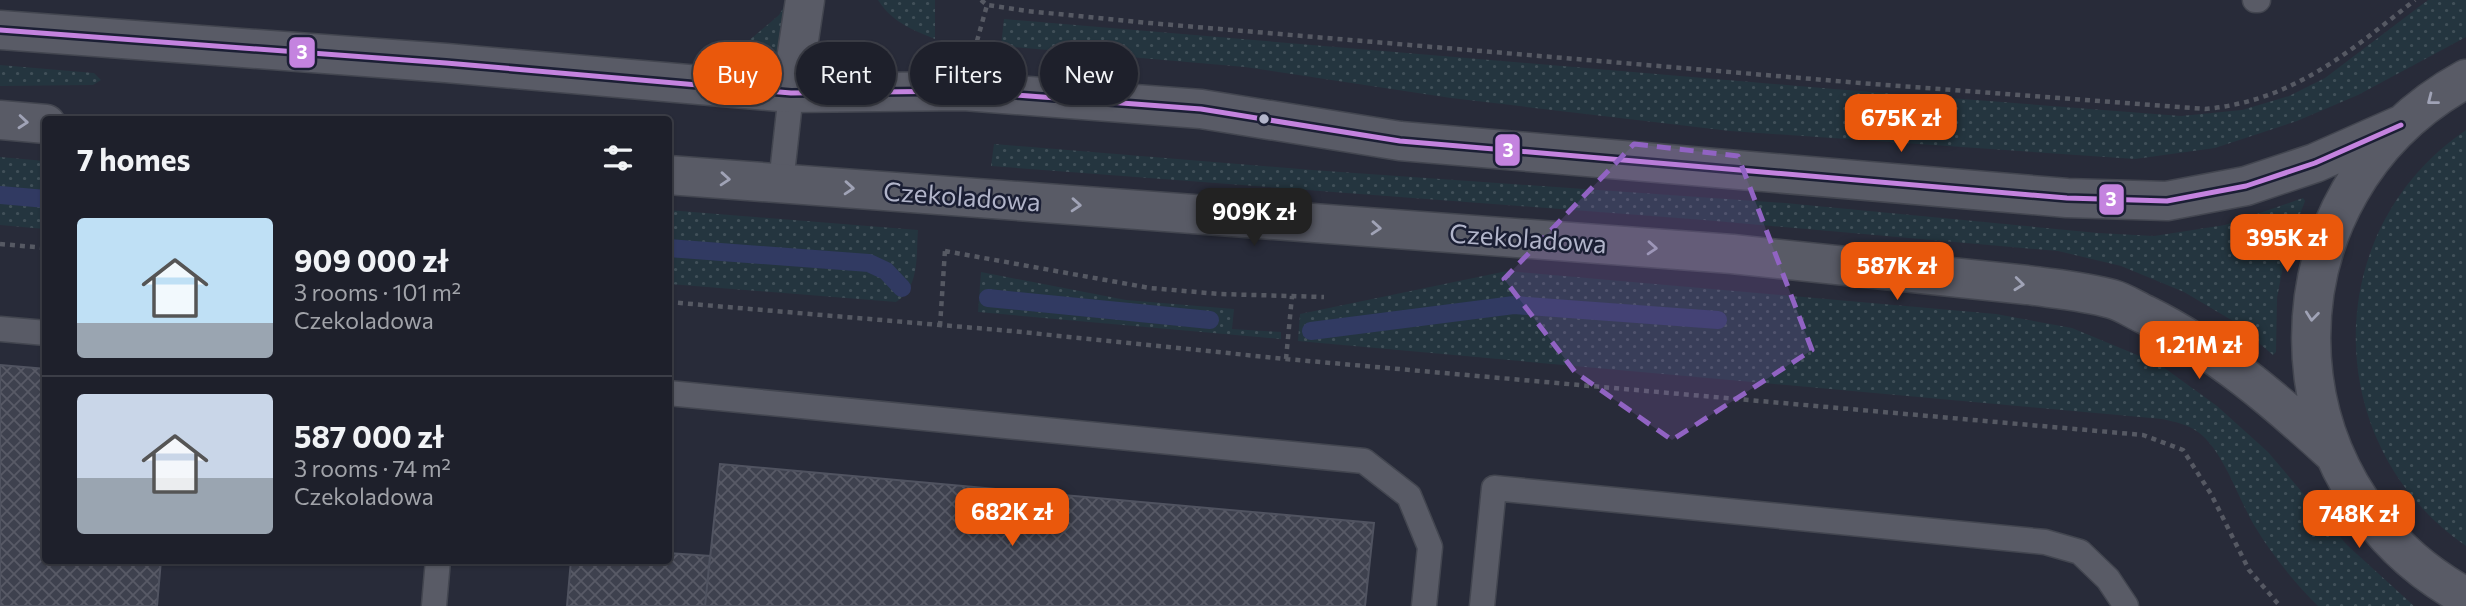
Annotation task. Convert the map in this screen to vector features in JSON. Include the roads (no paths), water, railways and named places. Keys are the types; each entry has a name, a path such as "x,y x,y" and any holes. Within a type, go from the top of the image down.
{"street":[{"path":"791,93 805,0"},
{"path":"0,30 446,63 791,93 964,91 1201,109 1400,141 2067,198 2168,201 2246,186 2315,163 2401,125"},
{"path":"2459,597 2413,562 2382,531 2355,495 2335,455 2316,399 2310,339 2316,280 2333,223 2362,170 2401,125 2442,93 2466,79"},
{"path":"0,120 42,124"},
{"name":"Czekoladowa","path":"672,175 1732,254 2069,291 2113,299 2172,328 2284,408 2335,455"}],"lane":[{"path":"781,183 791,93"},
{"path":"0,329 42,334"},
{"path":"672,394 1364,461 1409,496 1430,547 1424,606"},
{"path":"1482,606 1494,488 2045,542 2080,552 2108,579 2126,606"},
{"path":"434,606 438,564"}],"waterway":[{"path":"0,195 42,199"},
{"path":"672,248 869,263 886,271 902,288"},
{"path":"988,298 1210,320"},
{"path":"1311,331 1514,305 1718,320"}]}
